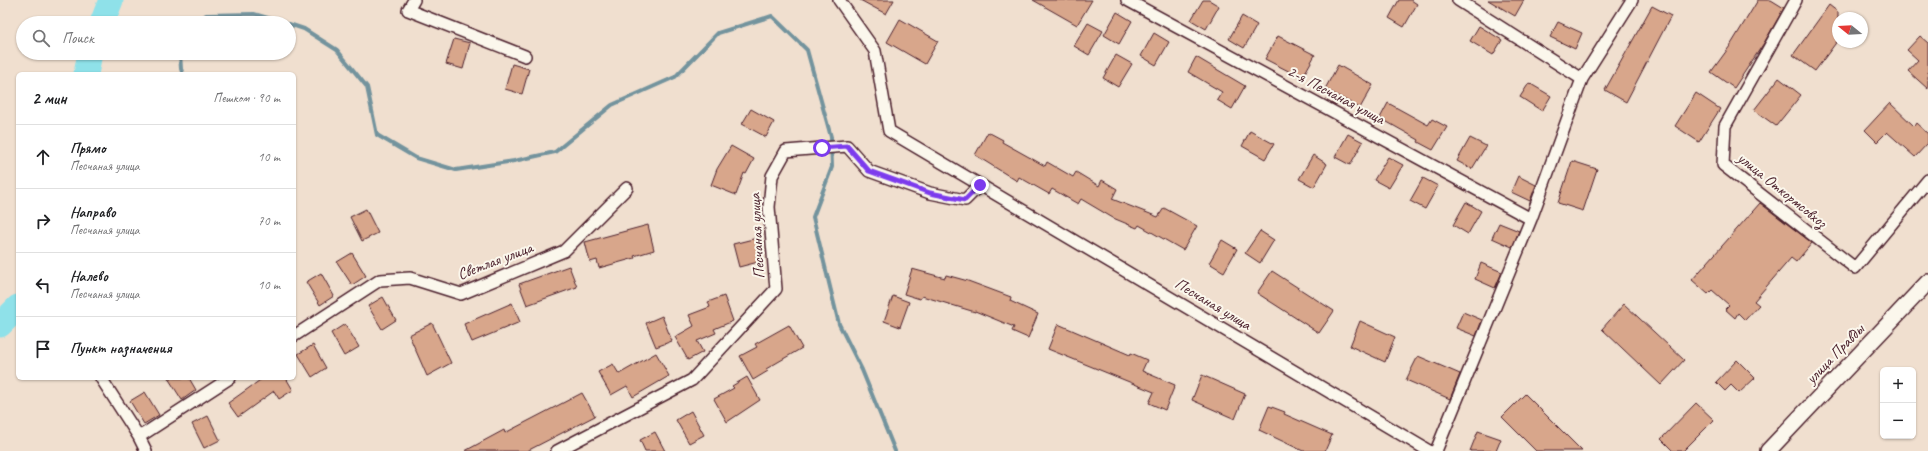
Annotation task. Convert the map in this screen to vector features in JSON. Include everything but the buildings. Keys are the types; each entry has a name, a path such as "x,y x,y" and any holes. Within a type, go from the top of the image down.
{"street":[{"path":"414,0 408,10 525,56"},
{"name":"Песчаная улица","path":"839,0 875,51 889,131 1429,451"},
{"name":"2-я Песчаная улица","path":"1127,0 1531,219"},
{"path":"1458,0 1582,79"},
{"path":"1436,451 1531,219 1582,79 1632,0"},
{"name":"улица Откормсовхоз","path":"1796,0 1725,126 1723,165 1855,268 1928,180"},
{"name":"Песчаная улица","path":"557,451 692,380 776,290 769,207 772,176 786,151 847,146 869,171 930,193 965,200 980,185"},
{"name":"Светлая улица","path":"296,335 380,280 410,278 461,294 564,252 627,188"},
{"name":"улица Правды","path":"1768,451 1928,282"},
{"path":"102,380 139,437 146,451"},
{"path":"139,437 227,380"}],"waterway":[{"path":"105,16 111,0"},
{"path":"205,16 254,14 261,16"},
{"path":"296,26 304,29 337,50 367,87 377,135 416,158 456,170 514,161 555,152 612,105 675,77 718,33 772,16 807,50 831,137 832,167 813,217 839,324 862,370 895,451"},
{"path":"86,72 89,60"},
{"path":"180,60 182,72"},
{"path":"0,325 16,309"}],"route":[{"path":"822,148 847,146 869,171 930,193 965,200 980,185"}]}
